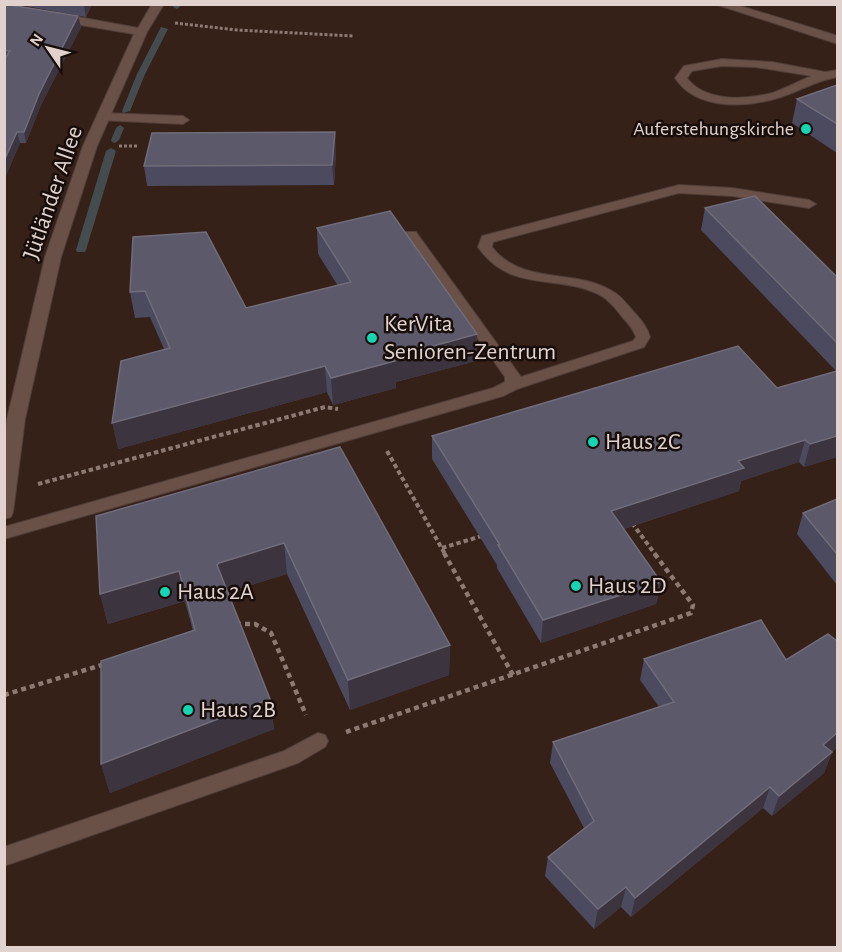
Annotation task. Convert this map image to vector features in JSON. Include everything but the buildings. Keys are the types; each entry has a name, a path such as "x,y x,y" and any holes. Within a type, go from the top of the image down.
{"street":[{"name":"Jütländer Allee","path":"4,512 10,420 53,257 90,146 144,26 158,4"},
{"path":"720,4 837,40"},
{"path":"39,14 144,26"}],"lane":[{"path":"822,75 784,67 734,62 707,63 688,68 681,78 687,88 703,96 733,99 774,96 822,75 837,73"},
{"path":"103,117 183,120"},
{"path":"4,533 498,392 512,385 629,349 639,344 644,337 642,329 607,293 585,285 523,274 508,269 497,262 485,247 487,238 679,189 732,192 809,204"},
{"path":"411,235 513,377 512,385"},
{"path":"4,857 291,757 318,741"}],"path":[{"path":"144,26 354,36"},
{"path":"90,146 149,146"},
{"path":"7,492 326,408 341,409"},
{"path":"380,427 381,440 513,675"},
{"path":"227,627 252,622 263,626 271,633 318,741 691,613 693,605 626,515"},
{"path":"442,548 496,532"},
{"path":"4,695 116,661"}],"waterway":[{"path":"126,111 141,74 164,29"},
{"path":"115,140 120,128"},
{"path":"81,250 111,151"}],"place":[{"name":"Auferstehungskirche","path":"806,129"},
{"name":"KerVita Senioren-Zentrum","path":"372,338"},
{"name":"Haus 2C","path":"593,442"},
{"name":"Haus 2D","path":"576,586"},
{"name":"Haus 2A","path":"165,592"},
{"name":"Haus 2B","path":"188,710"}]}
